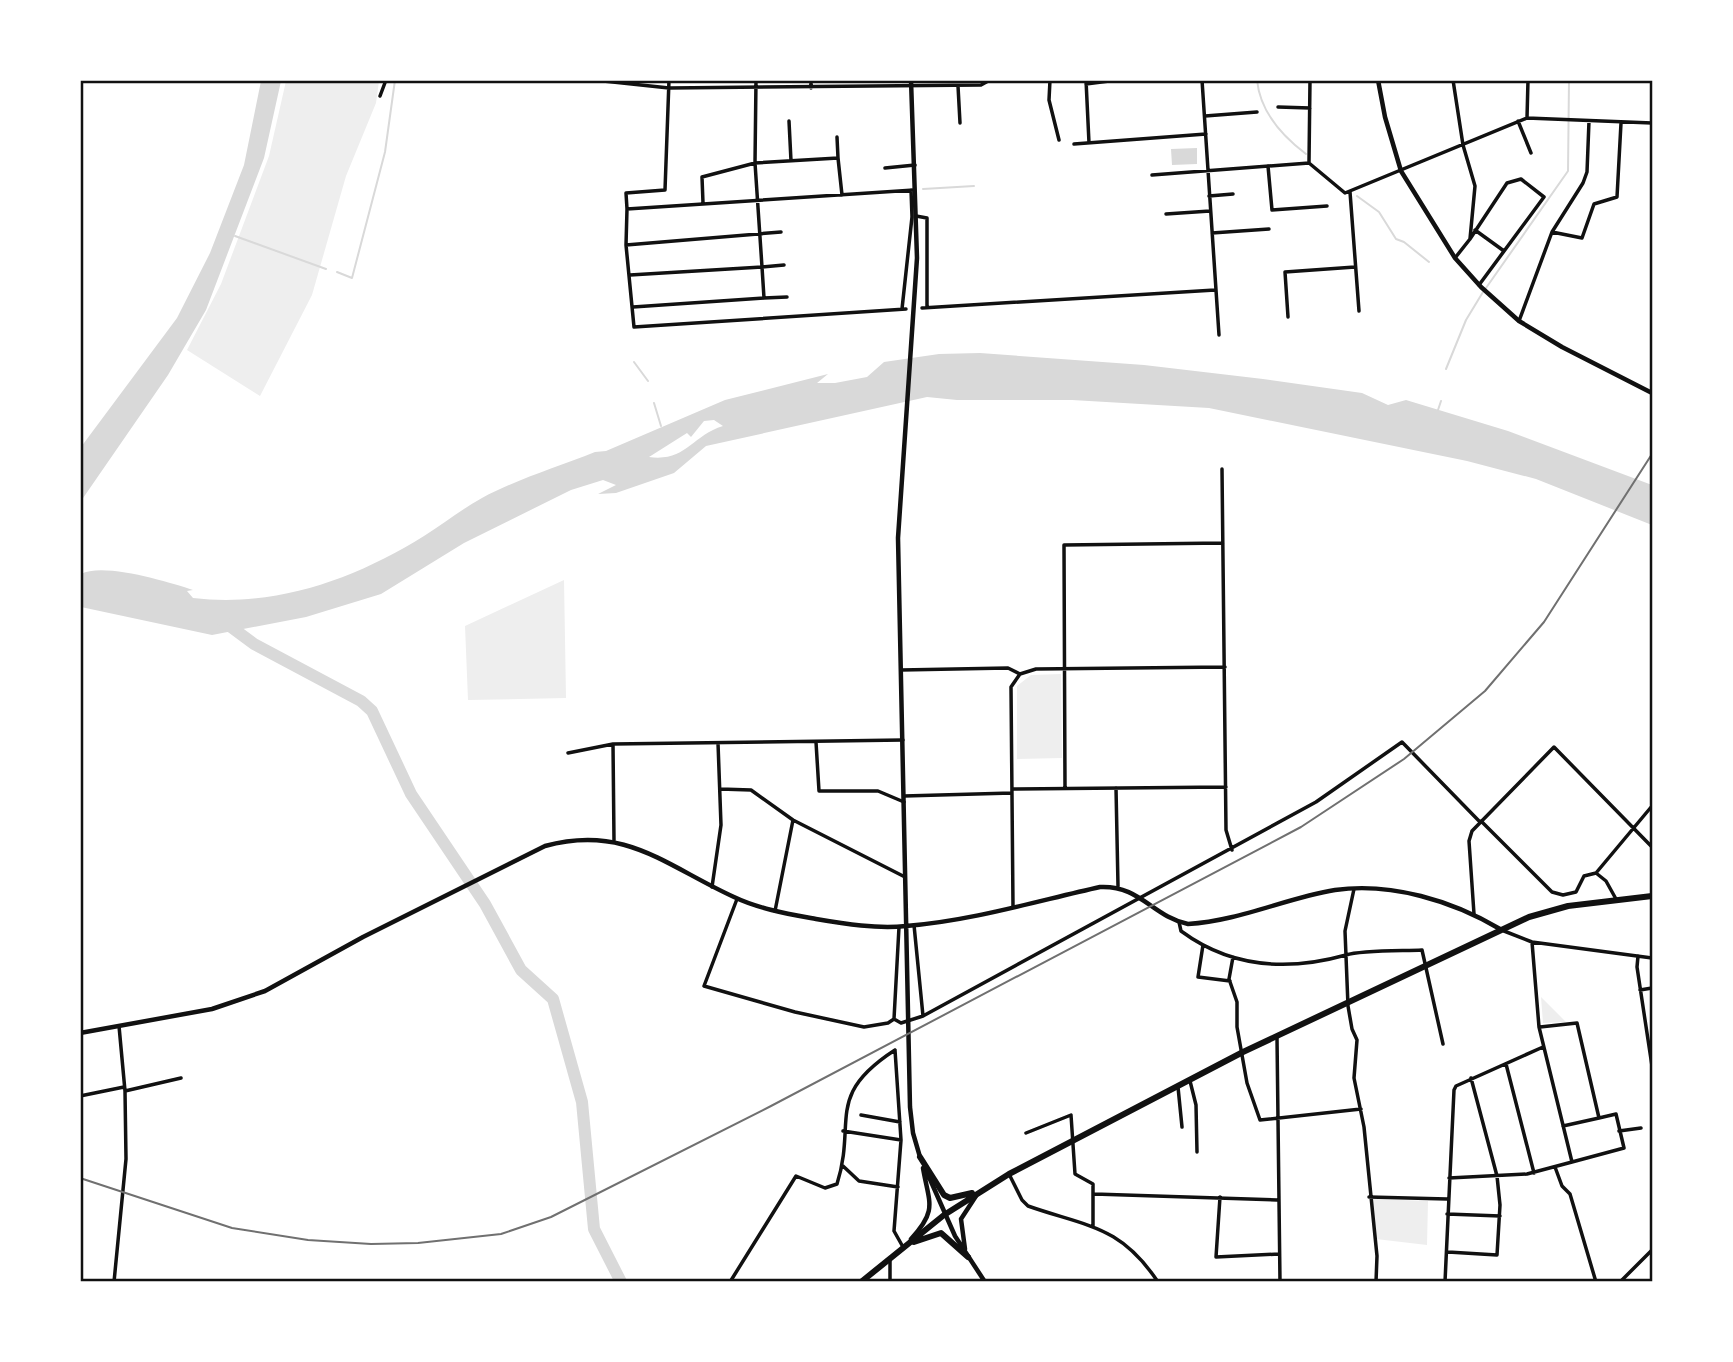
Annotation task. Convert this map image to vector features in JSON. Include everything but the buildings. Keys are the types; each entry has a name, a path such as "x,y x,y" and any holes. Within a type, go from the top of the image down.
{"main road":[{"path":"862,1282 944,1215 980,1190 1189,1079 1349,1000 1500,929 1543,912 1653,897"},
{"path":"920,1157 944,1195 956,1198 980,1190"},
{"path":"903,1247 941,1233 968,1257"}],"street":[{"path":"380,96 386,80"},
{"path":"594,80 669,88 836,88 911,84 958,86 981,85 989,80"},
{"path":"669,80 665,190 626,193 626,245 635,327 904,309 915,164 911,84"},
{"path":"756,80 755,163 764,298"},
{"path":"811,80 811,88"},
{"path":"836,80 836,88"},
{"path":"1050,80 1049,100 1059,140"},
{"path":"1089,143 1086,82 1117,80"},
{"path":"1202,80 1219,335"},
{"path":"1309,163 1310,80"},
{"path":"1378,80 1385,117 1401,171 1455,258 1480,286 1519,321 1562,347 1653,393"},
{"path":"1453,80 1463,145 1475,186 1470,239"},
{"path":"1527,118 1528,80"},
{"path":"958,86 960,123"},
{"path":"1278,107 1310,107"},
{"path":"1205,116 1257,112"},
{"path":"1152,175 1309,163 1345,193 1527,118 1653,122"},
{"path":"789,121 791,161"},
{"path":"1518,121 1531,153"},
{"path":"1519,321 1552,232 1587,172 1589,121"},
{"path":"1552,232 1582,238 1594,204 1617,197 1621,123"},
{"path":"1074,144 1206,134"},
{"path":"837,136 842,195"},
{"path":"703,204 702,177 755,163 838,158"},
{"path":"885,168 915,164"},
{"path":"1268,166 1272,210 1327,206"},
{"path":"1455,258 1507,183 1521,179 1544,197 1480,286"},
{"path":"627,209 914,190"},
{"path":"730,1282 796,1176 832,1188 837,1184 843,1166 846,1103 852,1090 877,1062 895,1051 901,1140 894,1231 903,1247 926,1223 930,1212 913,1133 908,1014 904,740 899,670 898,538 915,319 914,190"},
{"path":"1350,191 1359,311"},
{"path":"1209,196 1233,194"},
{"path":"1166,214 1210,211"},
{"path":"916,216 927,218 925,308 1215,290"},
{"path":"1212,233 1269,229"},
{"path":"1475,230 1504,251"},
{"path":"626,245 781,232"},
{"path":"631,275 784,265"},
{"path":"1288,317 1285,272 1355,267"},
{"path":"633,307 787,297"},
{"path":"1222,469 1226,830 1232,850"},
{"path":"1065,789 1064,545 1223,543"},
{"path":"1013,906 1011,687 1020,674 1036,669 1064,668 1225,667"},
{"path":"899,670 1009,668 1020,674"},
{"path":"568,753 613,744 904,740"},
{"path":"816,742 819,791 877,791 904,799 1065,789 1226,787"},
{"path":"894,1019 901,1023 923,1016 1143,899 1317,802 1402,742 1557,895 1576,892 1584,876 1596,873 1653,806"},
{"path":"712,887 721,825 718,743"},
{"path":"613,744 614,840"},
{"path":"1474,914 1469,841 1472,831 1554,747 1653,847"},
{"path":"1116,788 1118,886"},
{"path":"720,789 751,790 793,820 906,877"},
{"path":"775,911 793,820"},
{"path":"80,1033 234,1003 291,978 541,848 577,838 614,840 656,856 737,899 775,911 842,923 907,926 1100,887 1118,886 1180,922 1201,923 1354,889 1399,891 1474,914 1500,929 1532,942 1653,958"},
{"path":"1596,873 1606,881 1617,901"},
{"path":"1354,889 1347,913 1346,955 1352,1030 1357,1040 1354,1078 1361,1110 1377,1256 1376,1282"},
{"path":"737,899 704,986 795,1012 864,1027 888,1023 894,1019"},
{"path":"1180,922 1181,931 1203,945 1233,957 1271,966 1323,961 1346,955 1422,950 1443,1044"},
{"path":"914,925 923,1016"},
{"path":"894,1019 899,927"},
{"path":"1532,942 1539,1027 1572,1162"},
{"path":"1203,945 1198,977 1230,981"},
{"path":"1638,956 1640,990 1653,1066"},
{"path":"1233,957 1230,981 1237,1002 1237,1027 1247,1083 1260,1120 1361,1110"},
{"path":"1640,990 1653,988"},
{"path":"1646,1022 1653,1021"},
{"path":"1539,1027 1577,1023 1599,1118"},
{"path":"114,1282 126,1160 125,1089 119,1026"},
{"path":"1277,1036 1280,1282"},
{"path":"1445,1282 1454,1090 1456,1086 1471,1078 1543,1047"},
{"path":"1506,1064 1534,1173"},
{"path":"80,1096 181,1078"},
{"path":"1448,1252 1497,1255 1500,1216 1497,1176 1471,1078"},
{"path":"1189,1079 1196,1105 1197,1152"},
{"path":"1178,1085 1182,1127"},
{"path":"1449,1178 1534,1173 1624,1149 1616,1114 1563,1126"},
{"path":"861,1115 900,1122"},
{"path":"1026,1133 1071,1115 1075,1174 1093,1184 1093,1226"},
{"path":"1619,1131 1641,1128"},
{"path":"843,1131 901,1140"},
{"path":"920,1157 944,1215 985,1282"},
{"path":"843,1166 859,1181 898,1187"},
{"path":"1555,1167 1562,1186 1570,1194 1596,1282"},
{"path":"1009,1174 1028,1206 1113,1235 1136,1251 1158,1282"},
{"path":"968,1257 961,1233 961,1219 980,1190"},
{"path":"1094,1194 1220,1196 1278,1200"},
{"path":"1220,1196 1216,1257 1279,1254"},
{"path":"1369,1197 1447,1199"},
{"path":"1447,1214 1500,1216"},
{"path":"1620,1282 1653,1250"},
{"path":"890,1258 890,1282"},
{"path":"1625,1276 1628,1282"}],"shaded area":[{"path":"261,81 281,81 264,158 206,310 168,375 81,501 81,447 177,318 210,253 244,165"},
{"path":"286,81 379,81 376,103 346,176 312,295 260,396 187,350 221,284 269,156"},
{"path":"1197,148 1197,164 1172,165 1171,149"},
{"path":"980,353 1144,365 1362,393 1388,405 1406,400 1508,431 1652,485 1652,525 1536,479 1467,461 1209,408 1072,400 957,400 927,397 706,446 674,473 616,493 598,494 616,485 603,480 571,490 464,543 381,594 306,617 212,635 81,607 81,574 91,571 104,570 153,578 193,590 187,591 193,598 254,599 313,587 342,577 398,551 495,491 595,452 606,451 725,400 828,374 817,383 835,383 867,377 884,362 939,354","holes":["714,420 723,426 712,430 672,456 649,457 687,433 691,437 704,421"]},
{"path":"564,580 566,698 468,700 465,626"},
{"path":"1061,674 1062,758 1017,759 1017,686 1031,675"},
{"path":"1541,997 1566,1022 1543,1023"},
{"path":"1371,1201 1428,1201 1427,1245 1376,1239"}],"waterway":[{"path":"337,272 352,278 385,152 395,80"},
{"path":"1257,80 1267,112 1289,139 1306,154"},
{"path":"1486,288 1568,171 1569,80"},
{"path":"923,189 974,186"},
{"path":"1357,196 1379,212 1396,239 1404,242 1429,262"},
{"path":"235,236 326,269"},
{"path":"1446,369 1466,320 1483,292"},
{"path":"634,362 648,381"},
{"path":"1438,410 1441,401"},
{"path":"654,403 661,426"},
{"path":"223,621 254,644 361,701 372,711 411,794 485,904 521,970 553,999 582,1102 594,1229 621,1282"}],"railway":[{"path":"80,1178 232,1228 308,1240 371,1244 418,1243 501,1234 551,1217 771,1106 1301,827 1404,759 1485,691 1544,622 1652,454"}]}
